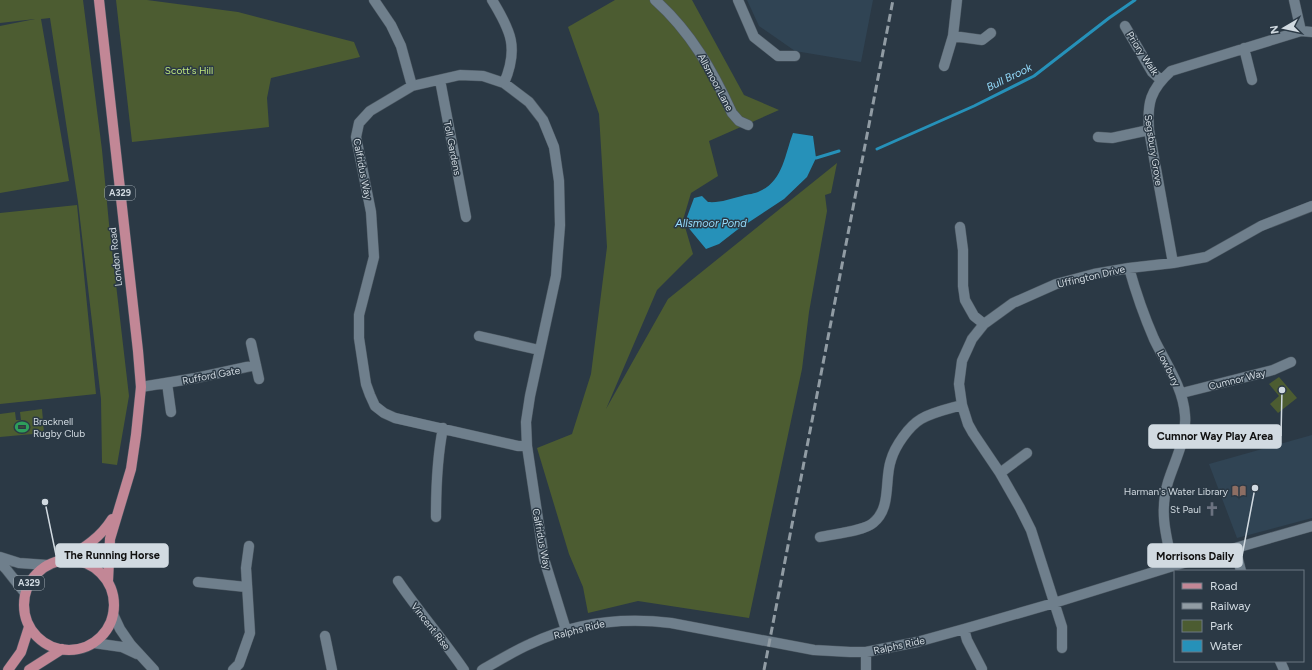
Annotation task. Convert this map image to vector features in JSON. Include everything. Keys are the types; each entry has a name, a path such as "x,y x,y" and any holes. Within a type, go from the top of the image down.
{"main road":[{"name":"London Road","path":"98,0 141,387 133,458 110,539 108,581"},
{"name":"London Road","path":"66,559 98,537 118,510"},
{"name":"A329","path":"66,559 80,560 91,564 108,581 113,604 113,614 110,625 104,634 94,642 80,649 62,650 44,643 29,627 24,604 25,593 34,575 47,565 55,561 66,559"},
{"path":"8,670 21,652 29,627"},
{"name":"A329","path":"28,670 62,650"}],"street":[{"path":"374,0 391,25 401,46 412,86"},
{"path":"492,0 506,22 512,49 511,68 504,83"},
{"name":"Allsmoor Lane","path":"654,0 670,14 701,53 732,113 739,121 748,125"},
{"path":"738,0 754,38 778,56 795,56"},
{"path":"944,66 953,36 957,0"},
{"path":"1294,0 1301,31"},
{"name":"Priory Walk","path":"1125,26 1152,72 1160,80"},
{"name":"Segsbury Grove","path":"1173,263 1149,130 1148,109 1153,93 1160,80 1171,70 1301,31 1312,32"},
{"path":"953,36 982,40 991,33"},
{"path":"1244,48 1252,80"},
{"name":"Calfridus Way","path":"527,446 518,446 396,418 384,413 375,406 366,384 359,338 359,315 374,257 371,212 356,137 359,123 370,111 412,86 460,76 483,76 504,83 529,102 543,120 554,147 559,181 560,225 556,276 539,350 526,422 527,446 544,559 566,630"},
{"name":"Toll Gardens","path":"440,80 466,216"},
{"path":"1098,137 1112,138 1149,130"},
{"name":"Uffington Drive","path":"1062,648 1062,627 1031,530 1000,473 968,424 962,405 959,384 962,361 972,339 984,324 1013,303 1056,284 1094,274 1206,257 1261,226 1312,206"},
{"path":"960,227 965,300 974,316 984,324"},
{"name":"Lowbury","path":"1129,268 1138,302 1155,340 1182,393 1185,415 1184,433 1168,483 1163,514 1165,532 1173,566"},
{"path":"479,336 539,350"},
{"path":"251,343 259,379"},
{"name":"Cumnor Way","path":"1182,393 1273,370 1291,362"},
{"name":"Rufford Gate","path":"141,387 256,366"},
{"path":"167,383 171,412"},
{"path":"820,537 864,528 873,524 881,514 886,497 891,460 906,432 920,419 962,405"},
{"path":"436,517 438,456 442,428"},
{"path":"1000,473 1027,453"},
{"name":"Ralphs Ride","path":"482,670 531,644 566,630 600,623 648,620 814,650 866,652 917,642 964,629 1312,526"},
{"path":"233,670 239,664 250,633 246,587 246,568 249,546"},
{"path":"1235,548 1242,570"},
{"path":"0,557 19,563 47,565"},
{"path":"0,563 25,593"},
{"name":"Vincent Rise","path":"398,581 409,598 448,647 464,670"},
{"path":"198,582 246,587"},
{"path":"113,614 126,638 154,670"},
{"path":"964,629 967,640 982,669"},
{"path":"325,636 332,670"},
{"path":"94,642 122,646 142,656"},
{"path":"866,652 866,670"}],"shaded area":[{"path":"747,0 873,0 861,62 795,51 759,26"},
{"path":"1312,435 1312,518 1237,538 1209,464"}],"green space":[{"path":"0,0 83,0 102,150 129,396 117,465 102,463 101,399 78,202 50,18 41,19 69,181 0,193 0,26 35,19 0,23"},
{"name":"Scott's Hill","path":"116,0 147,0 238,12 354,42 360,57 271,78 267,98 269,127 132,142"},
{"path":"615,0 692,0 744,95 779,110 709,141 718,176 691,193 683,220 693,254 657,290 606,409 668,299 837,163 831,193 825,195 827,211 809,312 802,369 749,618 638,601 588,613 583,587 569,554 537,448 572,434 591,374 607,247 599,114 568,27"},
{"path":"77,205 96,394 0,404 0,213"},
{"path":"1279,377 1297,398 1278,413 1270,404 1279,396 1269,384"},
{"name":"Bracknell Rugby Club","path":"42,409 44,433 0,437 0,414 15,412 16,420 21,420 20,412"}],"water":[{"name":"Allsmoor Pond","path":"793,133 813,136 816,158 807,177 784,199 737,230 719,244 706,249 687,226 687,217 694,198 702,196 708,202 721,201 756,193 768,186 774,181 782,166"}],"waterway":[{"name":"Bull Brook","path":"877,149 974,106 1034,76 1109,18 1135,0"},
{"name":"Bull Brook","path":"812,157 816,158 839,151"}],"railway":[{"path":"764,670 893,0"}],"place":[{"name":"Cumnor Way Play Area","path":"1282,390"},
{"name":"Bracknell Rugby Club","path":"22,427"},
{"name":"Morrisons Daily","path":"1255,488"},
{"name":"Harman's Water Library","path":"1239,491"},
{"name":"The Running Horse","path":"45,502"},
{"name":"St Paul","path":"1212,509"}]}
